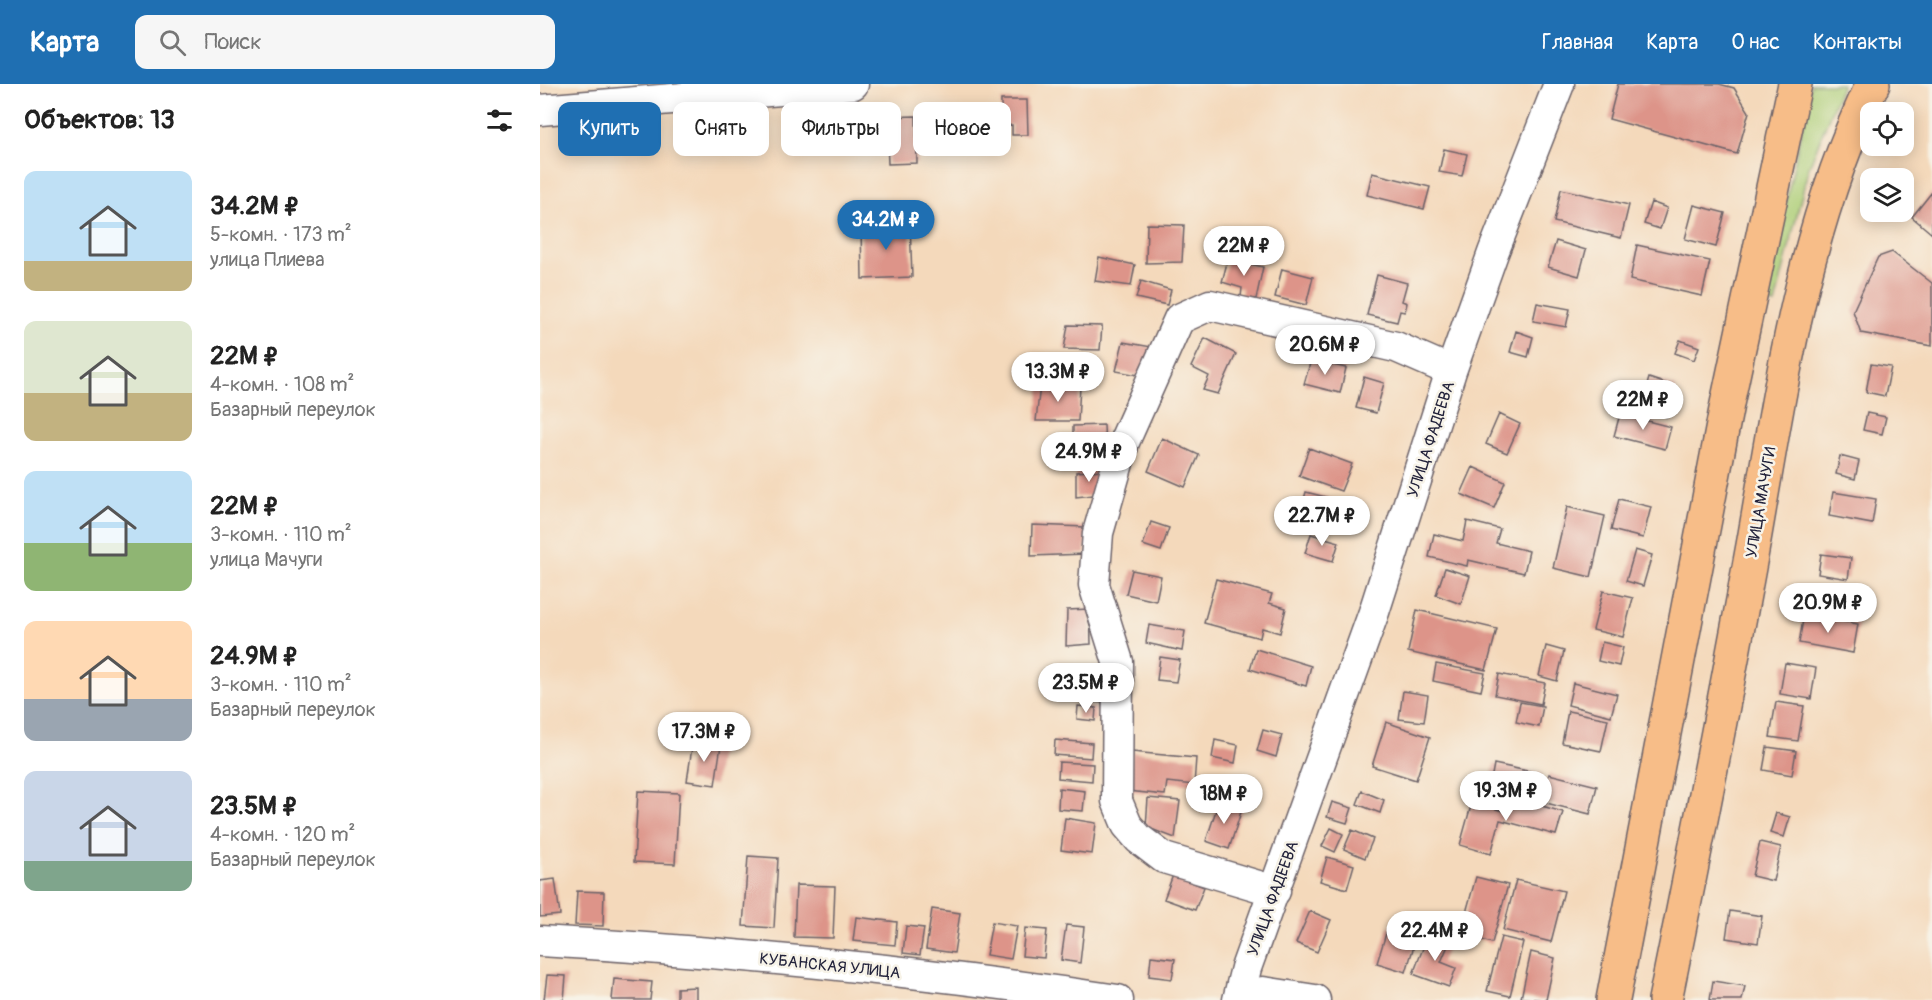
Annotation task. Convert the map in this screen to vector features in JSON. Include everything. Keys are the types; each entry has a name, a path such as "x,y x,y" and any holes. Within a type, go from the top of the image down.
{"main road":[{"path":"1613,1000 1728,404 1796,84"},
{"name":"УЛИЦА МАЧУГИ","path":"1665,1000 1745,590 1784,374 1824,201 1852,125 1873,84"},
{"path":"1697,572 1703,604 1711,612 1724,614 1735,608 1745,590"},
{"path":"1620,963 1631,943 1650,937 1661,939 1670,946 1673,958"}],"street":[{"path":"540,110 853,84"},
{"name":"УЛИЦА ФАДЕЕВА","path":"1240,1000 1275,891 1374,612 1451,371 1493,253 1559,84"},
{"path":"1275,891 1164,858 1138,839 1127,825 1117,801 1118,662 1094,585 1098,533 1124,442 1179,320 1210,305 1396,347 1451,371"},
{"name":"КУБАНСКАЯ УЛИЦА","path":"540,941 652,947 996,982 1118,1000"},
{"path":"1240,1000 1263,992 1315,1000"}],"green space":[{"path":"1811,84 1842,84 1808,170 1775,304 1765,302"}],"building":[{"path":"1618,84 1719,84 1734,88 1749,112 1737,154 1609,119"},
{"path":"1001,100 1027,100 1028,135 1012,135 1011,102 1001,102"},
{"path":"901,116 913,116 913,156 917,156 917,163 888,164 888,156 901,156"},
{"path":"1444,149 1467,154 1462,176 1439,172"},
{"path":"1372,173 1430,187 1424,209 1367,195"},
{"path":"1561,189 1629,205 1621,238 1554,222"},
{"path":"1932,192 1932,234 1914,219 1914,214"},
{"path":"1651,202 1667,208 1660,229 1644,224"},
{"path":"1694,205 1725,213 1716,247 1685,239"},
{"path":"910,222 912,277 862,279 861,224"},
{"path":"1147,224 1184,225 1182,262 1146,263"},
{"path":"1556,241 1586,250 1579,276 1548,267"},
{"path":"1637,245 1710,261 1702,296 1630,280"},
{"path":"1892,252 1932,283 1932,346 1861,333 1853,311 1878,257"},
{"path":"1099,257 1135,265 1131,286 1095,281"},
{"path":"1228,259 1263,267 1256,299 1241,297 1242,288 1222,282"},
{"path":"1282,269 1313,277 1306,305 1275,297"},
{"path":"1377,275 1407,283 1402,301 1407,303 1405,312 1400,311 1397,322 1367,315"},
{"path":"1141,281 1171,290 1167,305 1136,298"},
{"path":"1537,303 1570,309 1566,327 1533,321"},
{"path":"1068,325 1102,326 1100,350 1064,349"},
{"path":"1516,331 1533,337 1528,357 1510,352"},
{"path":"1205,338 1236,354 1218,394 1203,390 1209,376 1191,367"},
{"path":"1680,340 1699,347 1694,360 1675,353"},
{"path":"1123,342 1152,347 1144,376 1116,371"},
{"path":"1311,360 1346,368 1340,393 1304,384"},
{"path":"1871,364 1891,367 1885,396 1866,392"},
{"path":"1364,377 1384,383 1376,413 1356,408"},
{"path":"1649,378 1676,387 1667,417 1640,409"},
{"path":"1040,385 1080,386 1078,421 1036,421"},
{"path":"1867,413 1886,417 1882,434 1863,430"},
{"path":"1499,414 1520,424 1507,453 1486,444"},
{"path":"1620,414 1671,427 1665,449 1614,436"},
{"path":"1104,425 1105,449 1073,452 1073,426"},
{"path":"1162,438 1199,455 1185,487 1148,471"},
{"path":"1309,448 1352,464 1341,491 1299,476"},
{"path":"1840,456 1859,461 1855,479 1836,474"},
{"path":"1473,467 1505,482 1494,508 1461,494"},
{"path":"1103,470 1103,494 1076,497 1076,472"},
{"path":"1306,492 1353,504 1349,522 1301,510"},
{"path":"1833,492 1876,499 1872,524 1829,516"},
{"path":"1619,499 1651,507 1643,538 1611,530"},
{"path":"1567,507 1605,516 1591,577 1553,568"},
{"path":"1467,521 1500,529 1496,543 1529,551 1524,573 1468,560 1467,566 1429,557 1434,534 1463,541"},
{"path":"1151,522 1169,528 1161,551 1143,545"},
{"path":"1032,525 1086,527 1085,554 1031,556"},
{"path":"1311,534 1339,542 1333,561 1305,553"},
{"path":"1635,550 1652,555 1643,586 1626,581"},
{"path":"1821,554 1851,558 1848,579 1818,574"},
{"path":"1445,568 1470,576 1461,604 1436,595"},
{"path":"1132,570 1161,576 1156,601 1126,594"},
{"path":"1216,579 1272,594 1269,603 1286,608 1280,633 1262,628 1260,638 1204,623"},
{"path":"1603,591 1633,598 1623,637 1593,630"},
{"path":"1832,592 1866,598 1863,616 1829,611"},
{"path":"1090,609 1091,644 1066,646 1067,610"},
{"path":"1417,610 1497,629 1486,670 1408,652"},
{"path":"1804,614 1858,624 1853,653 1799,643"},
{"path":"1149,625 1185,631 1182,651 1146,643"},
{"path":"1602,642 1623,647 1619,666 1598,661"},
{"path":"1546,646 1564,651 1557,681 1539,676"},
{"path":"1256,649 1311,666 1306,686 1250,669"},
{"path":"1160,657 1180,660 1176,682 1157,680"},
{"path":"1785,663 1816,668 1811,699 1780,694"},
{"path":"1436,664 1485,673 1481,691 1433,681"},
{"path":"1087,671 1107,673 1104,703 1084,701"},
{"path":"1499,674 1545,683 1541,704 1495,695"},
{"path":"1573,683 1617,694 1611,716 1568,705"},
{"path":"1403,691 1428,695 1424,722 1399,719"},
{"path":"1520,702 1543,706 1539,727 1516,722"},
{"path":"1776,702 1804,706 1798,741 1770,737"},
{"path":"1078,706 1096,708 1095,721 1077,719"},
{"path":"1568,711 1608,719 1601,751 1562,743"},
{"path":"1386,722 1430,737 1416,780 1372,766"},
{"path":"1263,730 1282,735 1276,757 1257,751"},
{"path":"1055,740 1092,743 1091,758 1054,755"},
{"path":"1215,740 1238,745 1235,763 1212,758"},
{"path":"693,741 721,745 715,785 687,781"},
{"path":"1767,747 1796,751 1792,775 1763,770"},
{"path":"1132,752 1196,758 1194,785 1167,782 1165,795 1128,791"},
{"path":"1059,762 1093,764 1092,781 1058,778"},
{"path":"1494,764 1542,774 1536,800 1489,791"},
{"path":"1549,774 1597,786 1590,814 1542,802"},
{"path":"1059,788 1085,791 1083,811 1058,809"},
{"path":"638,791 679,793 675,864 634,862"},
{"path":"1362,791 1384,800 1380,813 1357,804"},
{"path":"1507,796 1563,812 1556,835 1500,820 1491,854 1460,845 1472,802 1503,811"},
{"path":"1148,798 1180,801 1175,838 1146,827"},
{"path":"1219,801 1242,809 1229,849 1206,841"},
{"path":"1332,802 1352,808 1347,823 1327,817"},
{"path":"1776,813 1790,817 1784,837 1770,833"},
{"path":"1065,818 1096,823 1092,854 1061,850"},
{"path":"1331,828 1343,834 1335,852 1322,846"},
{"path":"1352,830 1373,839 1365,858 1344,849"},
{"path":"1760,842 1781,847 1773,881 1752,876"},
{"path":"748,856 778,858 774,928 743,926"},
{"path":"1327,857 1354,865 1347,889 1320,881"},
{"path":"1173,875 1204,887 1195,910 1164,899"},
{"path":"1476,877 1508,885 1492,943 1460,934"},
{"path":"555,879 560,915 540,917 540,881"},
{"path":"1516,880 1564,891 1551,942 1503,930"},
{"path":"796,885 835,886 833,938 794,937"},
{"path":"577,891 604,892 603,926 575,925"},
{"path":"932,909 960,913 954,953 926,949"},
{"path":"1310,911 1331,920 1317,952 1296,943"},
{"path":"1730,911 1762,916 1758,943 1726,938"},
{"path":"856,917 897,922 895,945 853,941"},
{"path":"992,922 1017,926 1011,959 986,955"},
{"path":"1066,925 1084,927 1080,963 1061,960"},
{"path":"906,926 924,928 920,955 903,953"},
{"path":"1388,927 1417,936 1406,972 1377,963"},
{"path":"1025,928 1047,930 1044,958 1022,956"},
{"path":"1429,933 1450,941 1441,962 1456,968 1449,987 1413,974"},
{"path":"1501,937 1523,942 1510,996 1487,991"},
{"path":"1531,952 1555,958 1546,1000 1521,998"},
{"path":"1151,956 1175,959 1172,979 1149,976"},
{"path":"547,975 566,976 564,1000 544,1000"},
{"path":"614,979 652,982 650,1000 612,1000"},
{"path":"1713,981 1745,986 1742,1000 1710,1000"},
{"path":"696,987 696,1000 677,1000 677,988"}]}
